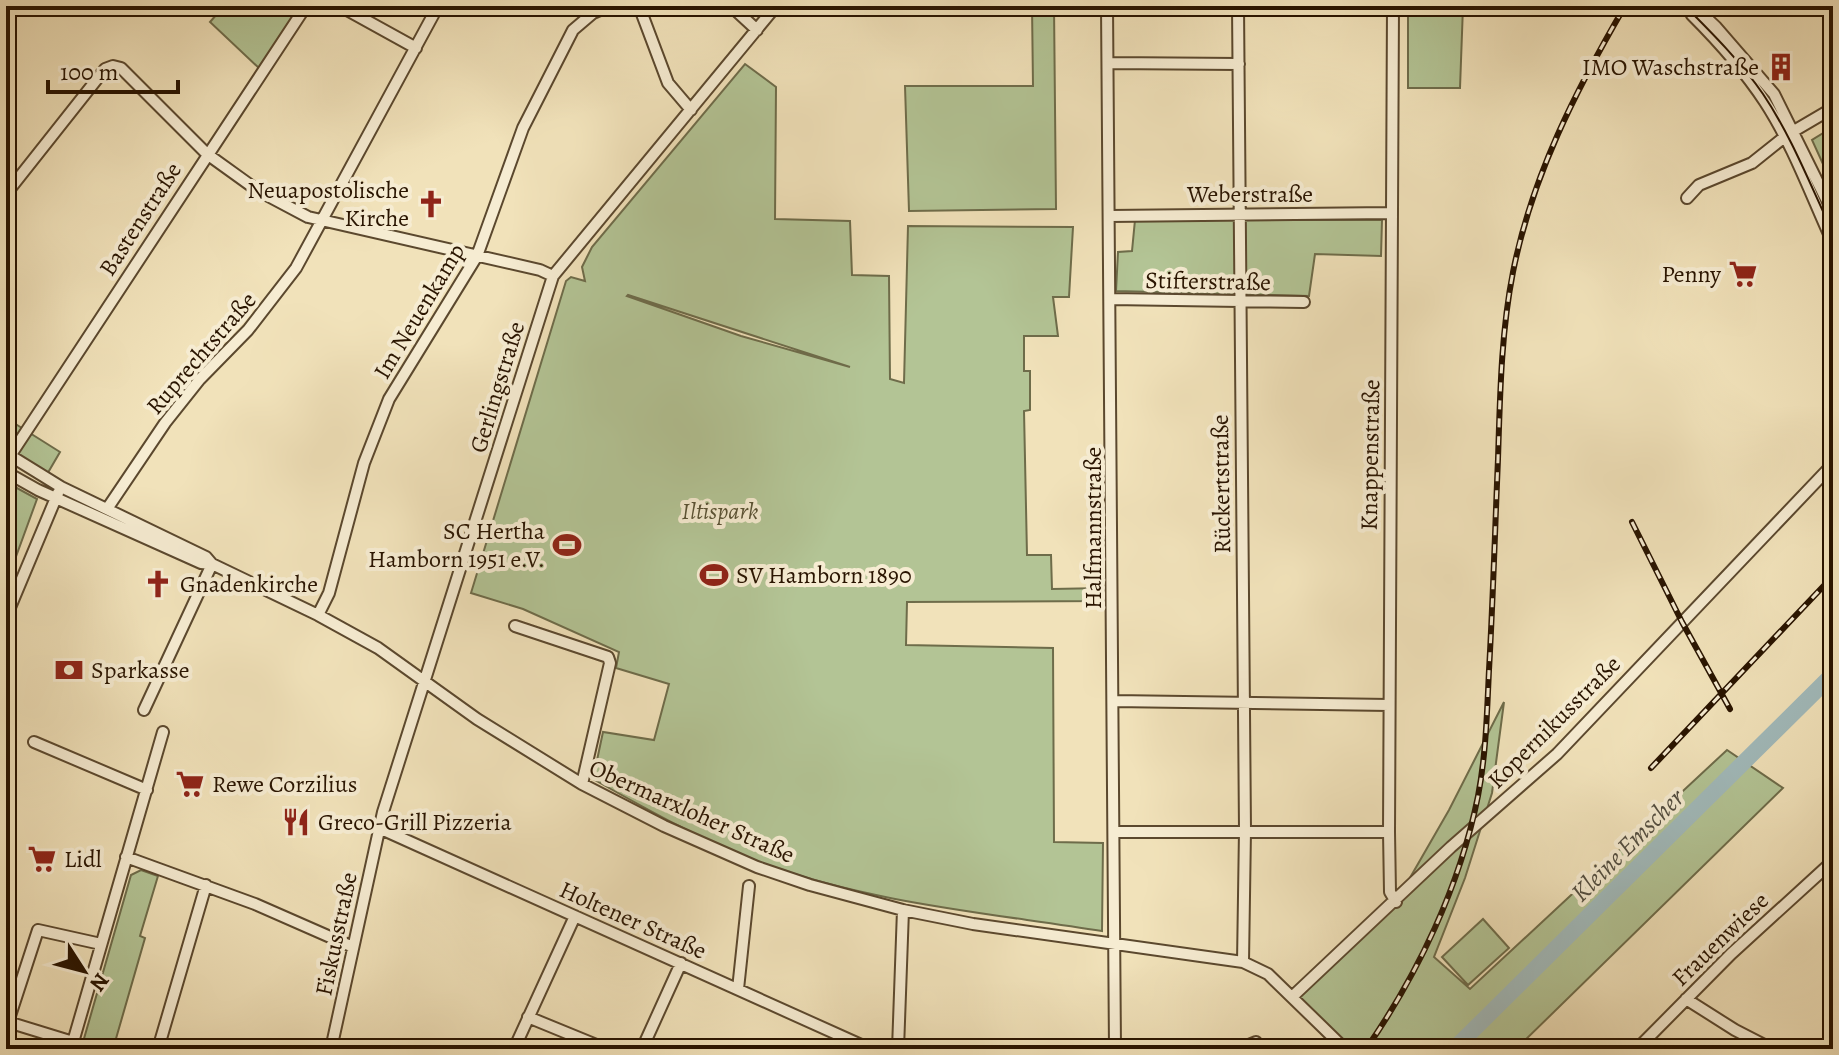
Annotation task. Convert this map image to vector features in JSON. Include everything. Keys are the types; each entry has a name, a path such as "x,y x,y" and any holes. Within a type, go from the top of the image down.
{"street":[{"name":"Bastenstraße","path":"8,454 306,6"},
{"path":"340,6 416,48"},
{"name":"Ruprechtstraße","path":"107,509 137,462 193,387 274,299 302,258 438,6"},
{"name":"Im Neuenkamp","path":"318,615 329,593 364,463 380,419 405,370 477,256 523,128 573,30 593,13 609,6"},
{"path":"639,6 668,83 691,110"},
{"path":"731,6 757,30"},
{"name":"Gerlingstraße","path":"379,828 553,276 776,6"},
{"name":"Halfmannstraße","path":"1107,6 1115,1049"},
{"name":"Rückertstraße","path":"1238,6 1245,830 1243,962"},
{"name":"Knappenstraße","path":"1393,6 1389,832 1390,892 1396,902"},
{"path":"1688,6 1708,20 1774,94 1833,243"},
{"path":"1108,63 1239,64"},
{"path":"6,194 105,69 113,66 121,68 207,154 257,190 308,217 540,270 553,276"},
{"path":"1687,198 1699,185 1752,163 1790,133 1833,108"},
{"path":"1790,133 1833,213"},
{"name":"Weberstraße","path":"1110,216 1391,213"},
{"name":"Stifterstraße","path":"1111,299 1304,302"},
{"name":"Obermarxloher Straße","path":"8,454 58,492 201,563 212,564 318,615 378,648 498,734 582,784 664,826 752,865 810,885 903,910 973,924 1243,962 1268,974 1293,996"},
{"name":"Kopernikusstraße","path":"1293,996 1451,847 1557,754 1833,464"},
{"name":"Obermarxloher Straße","path":"6,472 107,509 206,557 212,564"},
{"path":"6,617 58,492"},
{"path":"144,710 212,564"},
{"path":"515,626 608,657 610,663 582,784"},
{"path":"1114,701 1389,705"},
{"path":"101,944 38,930 8,1022 72,1045 163,732"},
{"path":"34,742 147,790"},
{"name":"Holtener Straße","path":"379,828 870,1049"},
{"name":"Fiskusstraße","path":"331,1049 379,828"},
{"path":"1114,832 1389,832"},
{"path":"126,857 206,885 353,947"},
{"name":"Frauenwiese","path":"1637,1049 1833,861"},
{"path":"158,1049 206,885"},
{"path":"738,989 749,886"},
{"path":"898,1049 903,910"},
{"path":"514,1049 575,916"},
{"path":"642,1049 681,963"},
{"path":"1293,996 1345,1049"},
{"path":"1686,999 1723,1024 1772,1049"},
{"path":"528,1017 606,1049"},
{"path":"1239,1049 1256,1042"}],"green space":[{"path":"224,6 302,6 261,70 210,22"},
{"path":"1032,6 1054,6 1056,209 909,211 905,86 1033,86"},
{"path":"1408,6 1463,6 1460,88 1408,88"},
{"name":"Iltispark","path":"745,64 776,87 775,219 850,221 852,275 889,276 890,379 904,383 908,226 1073,227 1069,297 1053,297 1058,336 1024,336 1024,371 1030,371 1030,410 1024,411 1027,555 1051,555 1052,589 1104,588 1104,601 907,602 906,645 1053,648 1054,842 1103,843 1102,931 930,905 803,877 718,845 593,779 603,732 654,740 669,684 616,668 619,652 523,609 471,593 566,281 571,277 585,281 582,267 592,247","holes":["628,295 850,367 741,336"]},
{"path":"1833,127 1833,186 1812,140"},
{"path":"1135,220 1382,220 1381,256 1315,254 1309,296 1116,291 1118,252 1132,251"},
{"path":"6,418 60,452 46,476 6,451"},
{"path":"6,482 37,499 6,584"},
{"path":"1504,702 1492,793 1465,878 1434,957 1470,989 1727,750 1783,788 1516,1049 1335,1049 1340,1045 1293,996 1396,902 1449,810"},
{"path":"141,870 158,876 140,936 145,938 113,1049 81,1049 131,875"},
{"path":"1483,919 1509,948 1468,985 1442,957"}],"waterway":[{"name":"Kleine Emscher","path":"1454,1049 1833,674"}],"tram line":[{"path":"1685,6 1736,59 1763,94 1792,145 1833,233"}],"railway":[{"path":"1366,1049 1420,960 1448,896 1470,830 1481,781 1486,733 1502,365 1513,272 1532,202 1558,134 1625,6"},
{"path":"1632,522 1730,709"},
{"path":"1651,768 1833,576"}],"place":[{"name":"IMO Waschstraße","path":"1781,67"},
{"name":"Neuapostolische Kirche","path":"431,204"},
{"name":"Penny","path":"1743,274"},
{"name":"SC Hertha Hamborn 1951 e.V.","path":"567,545"},
{"name":"SV Hamborn 1890","path":"714,575"},
{"name":"Gnadenkirche","path":"158,584"},
{"name":"Sparkasse","path":"69,670"},
{"name":"Rewe Corzilius","path":"190,784"},
{"name":"Greco-Grill Pizzeria","path":"296,822"},
{"name":"Lidl","path":"42,859"}]}
